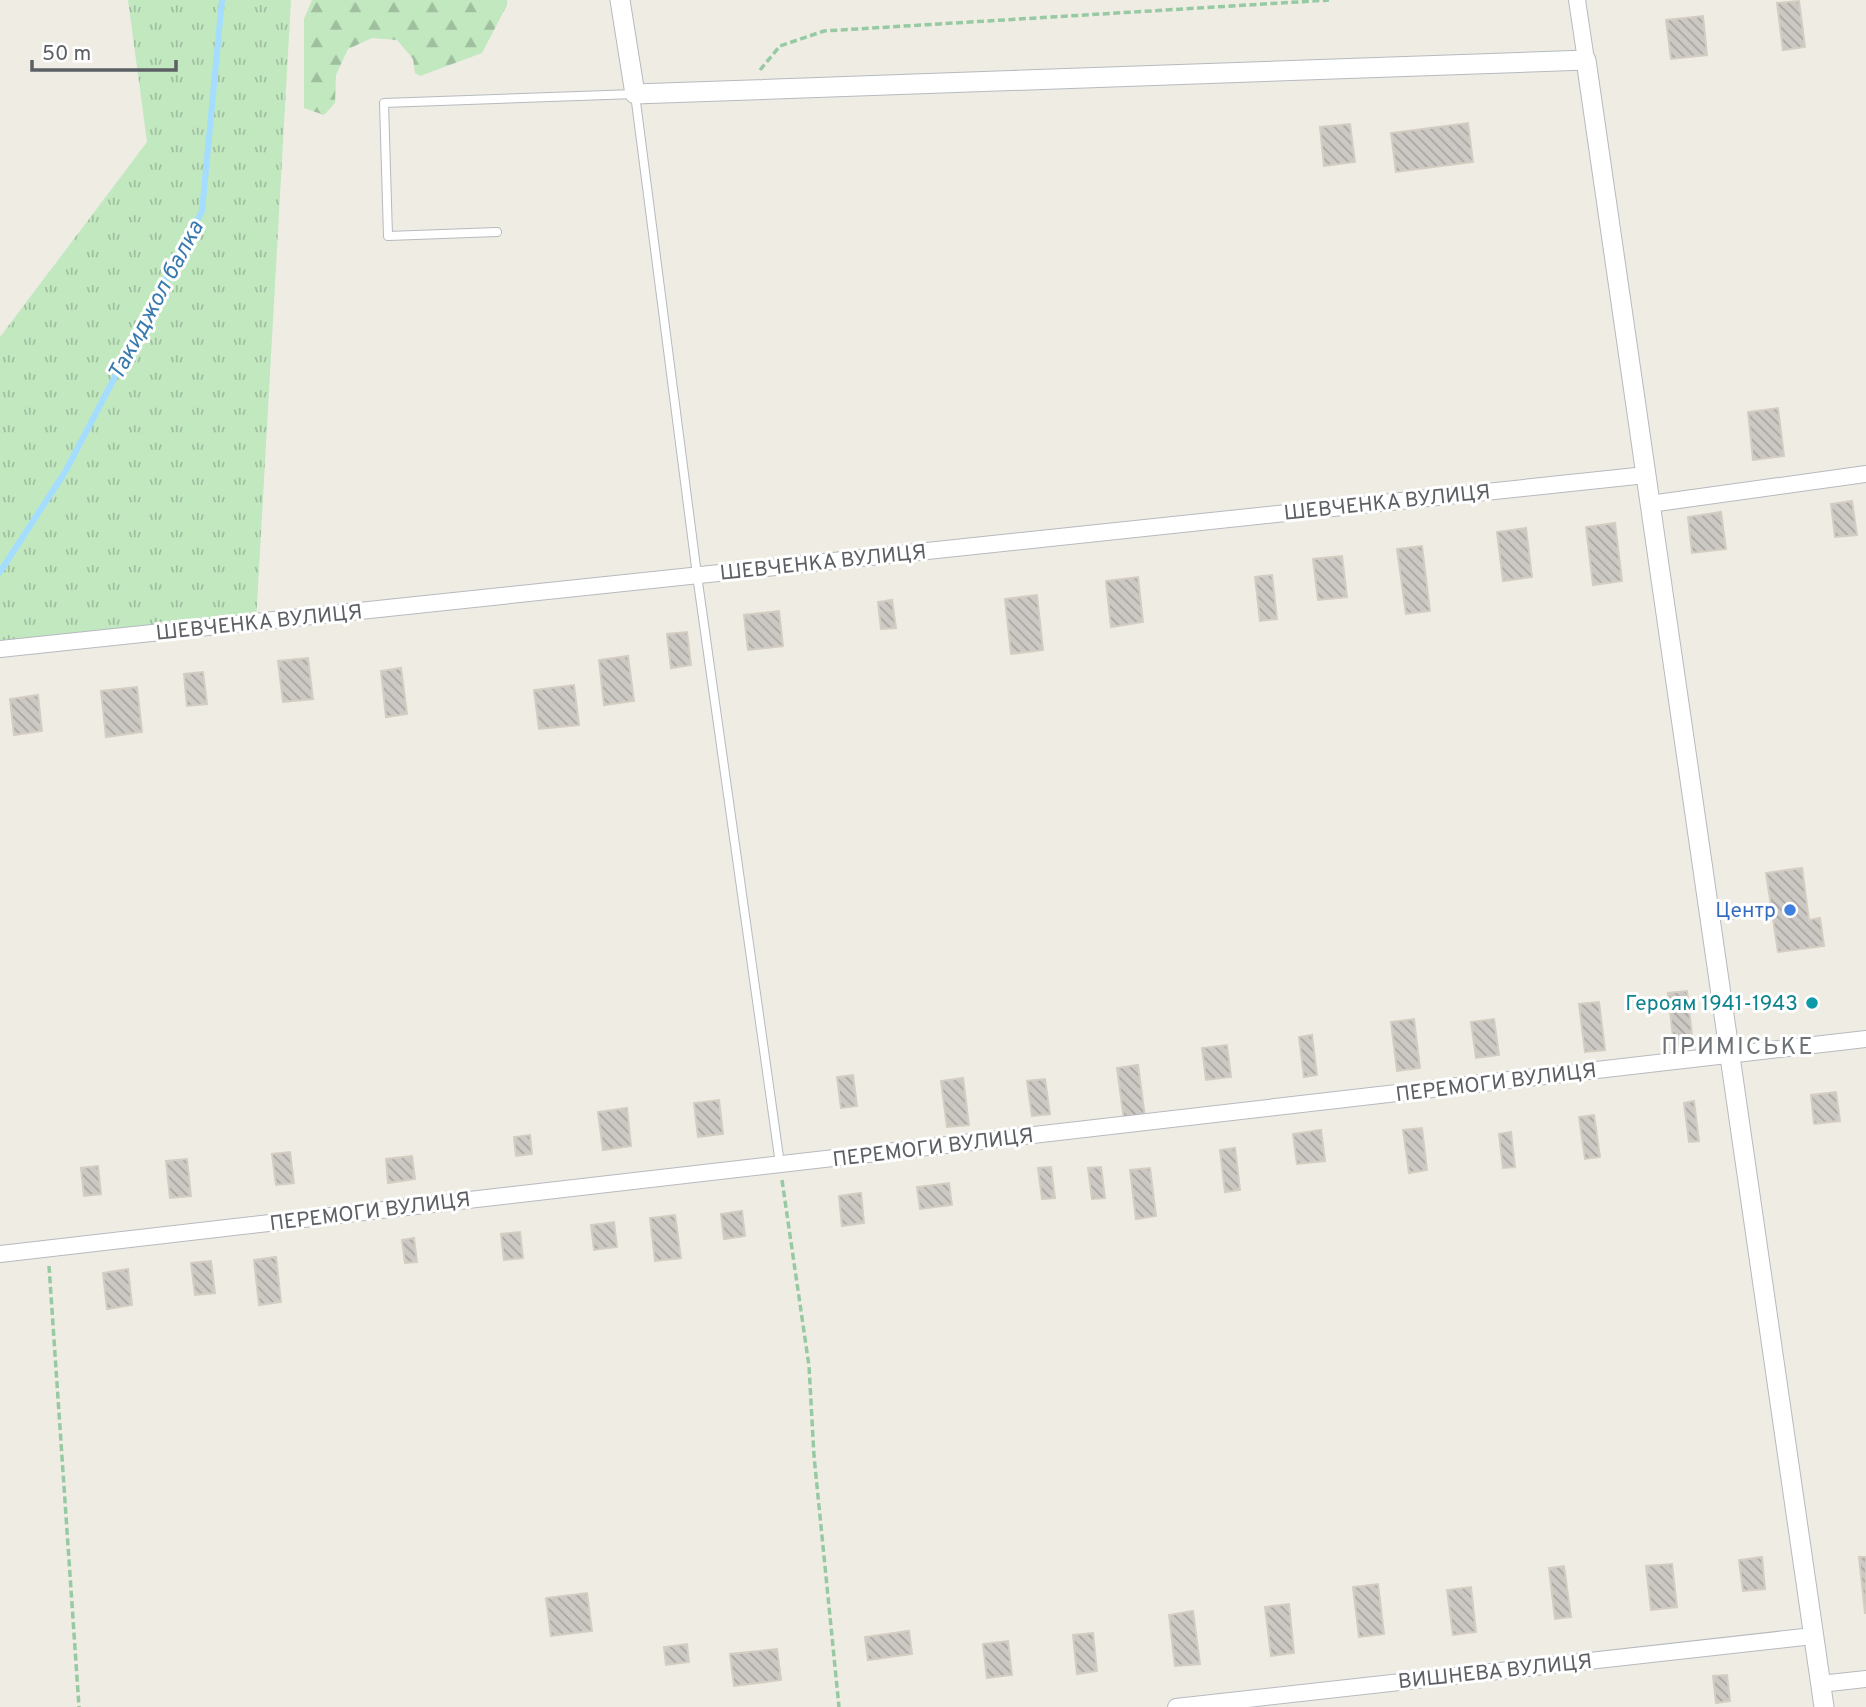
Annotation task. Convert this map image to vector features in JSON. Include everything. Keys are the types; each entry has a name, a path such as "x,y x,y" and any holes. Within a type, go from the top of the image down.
{"street":[{"path":"620,0 635,94 1586,60"},
{"path":"1577,0 1824,1707"},
{"path":"1650,504 1866,474"},
{"name":"ШЕВЧЕНКА ВУЛИЦЯ","path":"0,649 1646,475"},
{"name":"ПЕРЕМОГИ ВУЛИЦЯ","path":"0,1254 1866,1039"},
{"name":"ВИШНЕВА ВУЛИЦЯ","path":"1176,1707 1813,1636"},
{"path":"1820,1684 1866,1679"}],"lane":[{"path":"497,232 388,236 384,103 635,94 697,575 780,1164"}],"path":[{"path":"743,90 780,46 824,31 1329,0"},
{"path":"1711,922 1772,913"},
{"path":"780,1164 808,1366 814,1457 839,1707"},
{"path":"48,1248 79,1707"}],"green space":[{"path":"128,0 291,0 256,622 0,649 0,337 147,142"},
{"path":"312,0 507,0 507,5 482,53 420,76 415,73 413,59 397,40 372,38 348,49 336,75 335,103 324,115 304,108 304,19"}],"building":[{"path":"1799,1 1805,47 1783,50 1777,3"},
{"path":"1703,16 1707,55 1671,59 1666,20"},
{"path":"1468,123 1473,162 1396,172 1391,133"},
{"path":"1350,124 1355,162 1324,166 1320,127"},
{"path":"1778,408 1784,456 1753,460 1748,412"},
{"path":"1852,501 1857,535 1835,537 1831,504"},
{"path":"1721,512 1726,549 1692,553 1688,517"},
{"path":"1615,523 1622,581 1593,585 1586,527"},
{"path":"1526,528 1532,577 1503,581 1497,532"},
{"path":"1422,546 1430,611 1406,614 1397,549"},
{"path":"1342,556 1347,597 1318,600 1313,559"},
{"path":"1272,575 1277,619 1260,621 1255,577"},
{"path":"1138,577 1143,622 1111,627 1106,581"},
{"path":"1037,595 1043,650 1011,654 1005,599"},
{"path":"892,600 896,628 881,629 878,602"},
{"path":"779,611 783,646 748,650 744,615"},
{"path":"687,632 691,665 671,668 667,634"},
{"path":"628,656 634,701 604,705 599,660"},
{"path":"308,658 313,699 283,702 278,661"},
{"path":"401,668 407,714 386,717 381,671"},
{"path":"203,672 207,704 187,706 184,674"},
{"path":"574,685 579,725 539,729 534,690"},
{"path":"137,687 142,732 106,737 101,691"},
{"path":"38,695 42,731 14,735 10,699"},
{"path":"1802,868 1809,920 1820,918 1824,946 1778,952 1766,873"},
{"path":"1687,991 1693,1044 1674,1046 1668,993"},
{"path":"1599,1002 1605,1050 1585,1052 1579,1004"},
{"path":"1414,1019 1420,1068 1397,1071 1391,1022"},
{"path":"1494,1019 1499,1055 1476,1058 1471,1022"},
{"path":"1312,1035 1317,1075 1304,1077 1299,1037"},
{"path":"1227,1045 1231,1077 1206,1080 1202,1048"},
{"path":"1138,1065 1145,1117 1124,1120 1117,1068"},
{"path":"853,1075 857,1106 841,1108 837,1077"},
{"path":"963,1078 969,1125 947,1127 941,1081"},
{"path":"1045,1079 1050,1114 1032,1116 1027,1081"},
{"path":"1836,1092 1840,1121 1814,1124 1811,1095"},
{"path":"719,1100 723,1134 698,1137 694,1103"},
{"path":"1694,1101 1699,1141 1689,1142 1684,1103"},
{"path":"627,1108 631,1146 603,1150 598,1112"},
{"path":"1594,1115 1600,1157 1585,1159 1579,1117"},
{"path":"1422,1128 1427,1170 1409,1173 1403,1130"},
{"path":"1321,1130 1325,1161 1297,1164 1293,1134"},
{"path":"1511,1132 1515,1167 1503,1168 1499,1134"},
{"path":"530,1135 532,1154 516,1156 514,1137"},
{"path":"1235,1148 1240,1190 1225,1192 1220,1150"},
{"path":"290,1152 294,1183 276,1185 272,1154"},
{"path":"412,1156 415,1179 388,1183 386,1159"},
{"path":"187,1159 191,1196 170,1198 166,1161"},
{"path":"98,1166 101,1194 84,1196 81,1168"},
{"path":"1051,1167 1055,1198 1042,1199 1038,1168"},
{"path":"1101,1167 1105,1198 1092,1199 1088,1168"},
{"path":"1150,1168 1156,1216 1136,1219 1130,1170"},
{"path":"949,1183 952,1205 920,1209 917,1187"},
{"path":"861,1193 864,1223 842,1226 839,1196"},
{"path":"742,1211 745,1236 724,1239 721,1214"},
{"path":"675,1215 681,1258 655,1261 650,1218"},
{"path":"614,1222 617,1247 594,1250 591,1225"},
{"path":"520,1232 523,1258 504,1260 501,1234"},
{"path":"414,1238 417,1262 405,1263 402,1240"},
{"path":"276,1257 281,1302 259,1305 254,1260"},
{"path":"211,1261 215,1293 195,1295 191,1263"},
{"path":"128,1269 132,1305 107,1309 103,1273"},
{"path":"1762,1557 1765,1589 1743,1591 1739,1560"},
{"path":"1859,1557 1866,1557 1866,1613 1865,1613"},
{"path":"1672,1564 1677,1607 1651,1610 1646,1566"},
{"path":"1564,1566 1571,1617 1555,1619 1549,1568"},
{"path":"1378,1584 1384,1634 1359,1637 1353,1587"},
{"path":"1471,1587 1476,1632 1453,1635 1447,1590"},
{"path":"587,1593 592,1631 551,1636 546,1598"},
{"path":"1289,1604 1294,1653 1271,1656 1265,1607"},
{"path":"1193,1611 1200,1664 1175,1666 1169,1615"},
{"path":"909,1631 912,1654 868,1660 865,1637"},
{"path":"1093,1633 1097,1671 1077,1674 1073,1635"},
{"path":"1008,1641 1012,1675 987,1678 983,1644"},
{"path":"687,1644 689,1662 666,1665 664,1647"},
{"path":"777,1649 781,1680 734,1686 730,1654"},
{"path":"1727,1675 1730,1701 1716,1703 1713,1676"}],"waterway":[{"name":"Такиджол балка","path":"0,572 65,472 202,211 222,0"}],"place":[{"name":"Центр","path":"1790,910"},
{"name":"Героям 1941-1943","path":"1812,1003"}],"district":[{"name":"ПРИМІСЬКЕ","path":"1738,1046"}]}
